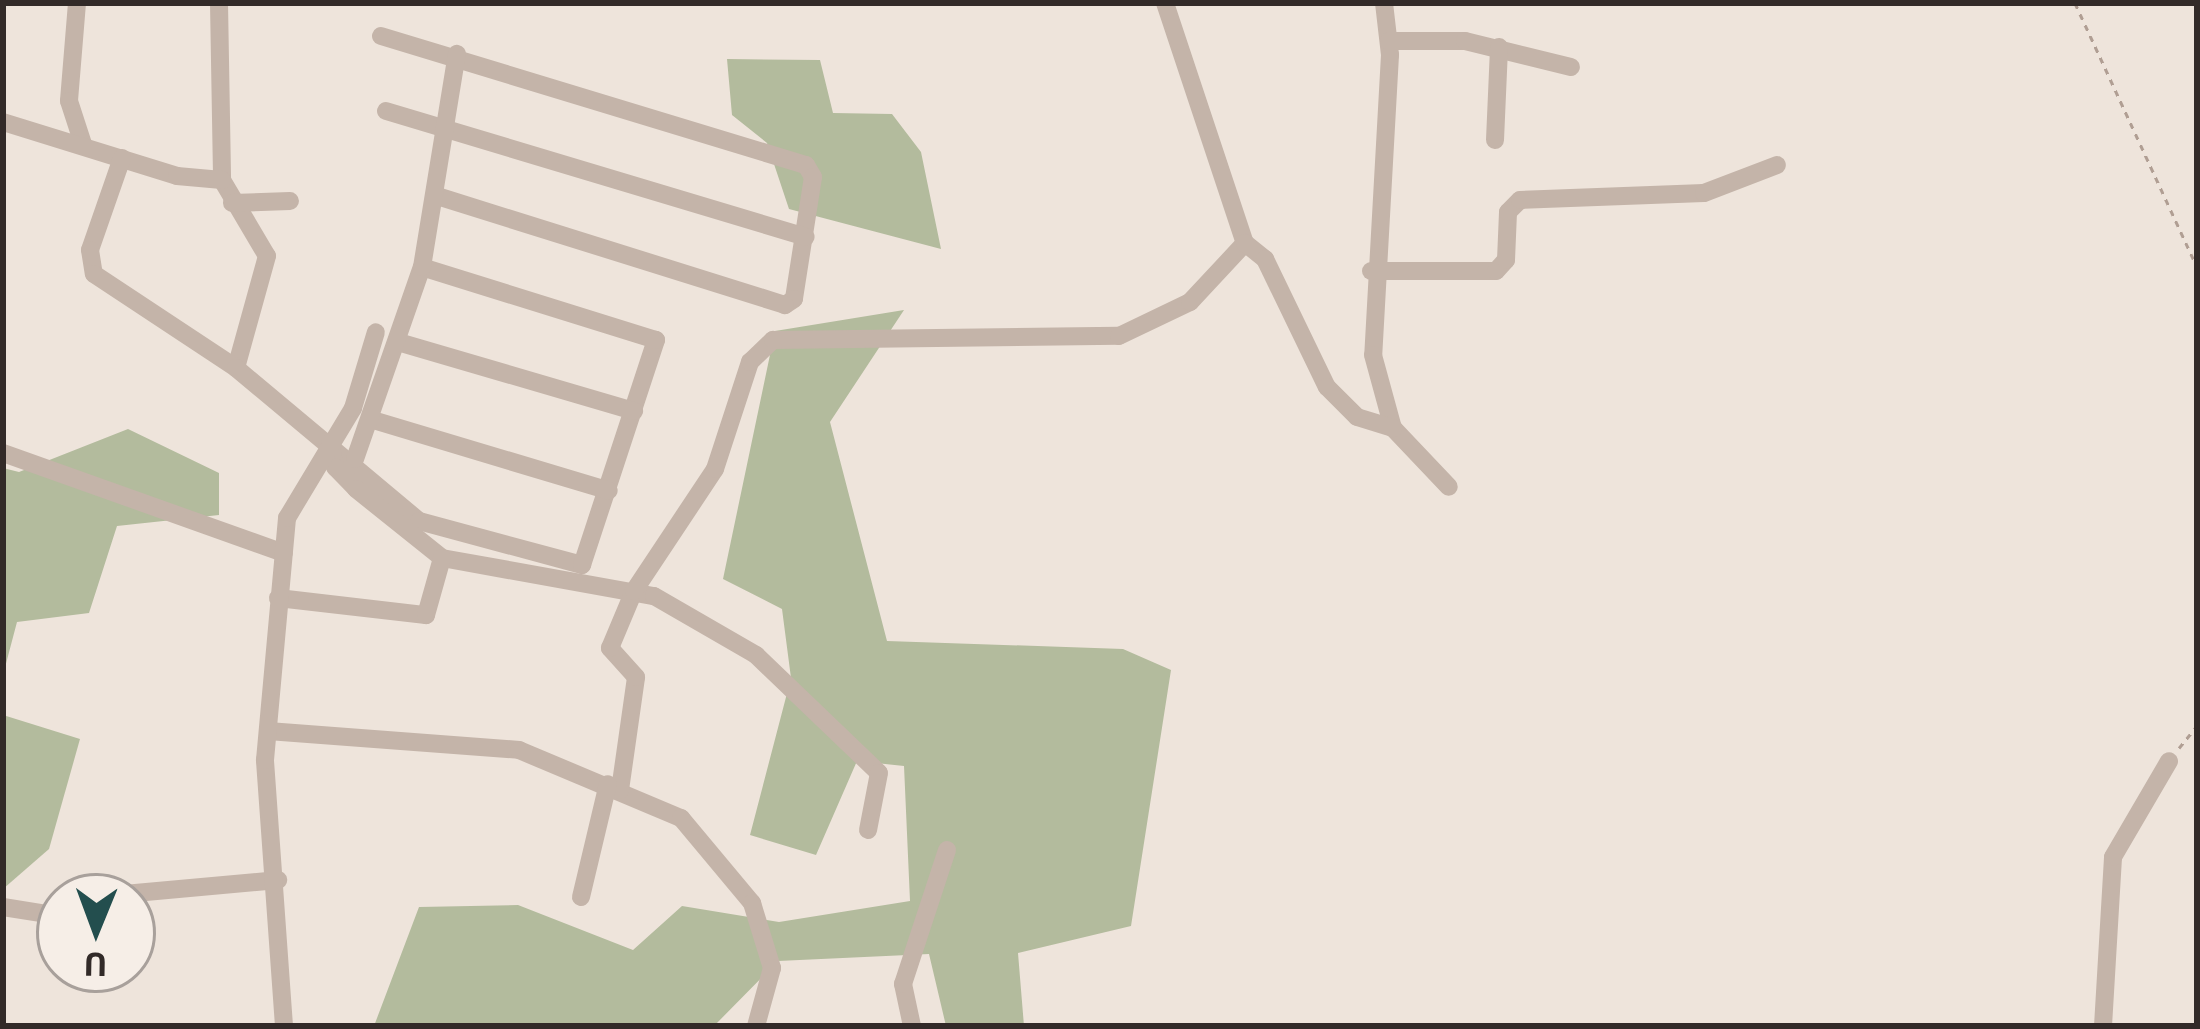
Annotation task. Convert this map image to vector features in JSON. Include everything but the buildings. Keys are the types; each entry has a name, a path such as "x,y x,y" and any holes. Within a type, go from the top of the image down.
{"street":[{"path":"77,3 69,101 83,144"},
{"path":"220,3 222,180 267,256 236,368"},
{"path":"1166,3 1245,243 1264,259 1327,387 1358,417 1393,428"},
{"path":"1384,3 1389,41 1371,271 1372,356 1393,428 1449,487"},
{"path":"381,36 457,54 806,165 813,196 785,304 437,196"},
{"path":"1389,41 1498,47 1571,68"},
{"path":"1495,140 1498,47"},
{"path":"355,460 374,420 422,267 457,54"},
{"path":"386,111 806,237"},
{"path":"3,122 122,158 222,180"},
{"path":"122,158 91,269 236,368 355,460 419,521 572,566 587,560 656,340 422,267"},
{"path":"1371,271 1496,271 1506,260 1508,212 1520,200 1704,193 1777,165"},
{"path":"232,203 290,201"},
{"path":"581,897 614,787 636,677 610,648 634,591 715,469 750,362 773,340 1119,336 1190,302 1245,243"},
{"path":"284,1026 268,731 278,598 299,486 353,408 376,332"},
{"path":"398,342 634,412"},
{"path":"374,420 609,491"},
{"path":"330,443 335,467 442,559 634,591 687,609 756,655 872,764 881,779 868,830"},
{"path":"3,453 284,553"},
{"path":"278,598 426,615 442,559"},
{"path":"268,731 455,739 538,755 681,818 752,903 772,968 756,1026"},
{"path":"2103,1026 2113,857 2169,760"},
{"path":"912,1026 903,984 947,850"},
{"path":"156,891 278,880"},
{"path":"3,907 36,912"}],"path":[{"path":"2075,3 2197,267"},
{"path":"2169,760 2197,726"}],"green space":[{"path":"727,59 820,60 833,113 892,114 921,152 941,249 789,209 767,143 732,115"},
{"path":"904,310 830,422 887,641 1123,649 1171,670 1131,926 1018,953 1024,1026 946,1026 929,954 778,961 714,1026 374,1026 419,907 518,905 633,950 682,906 779,922 910,901 904,766 857,761 816,855 750,835 791,678 782,609 723,579 775,331"},
{"path":"128,429 219,473 219,515 117,526 89,613 17,622 3,675 3,468 19,472"},
{"path":"3,715 80,739 49,849 3,889"}]}
